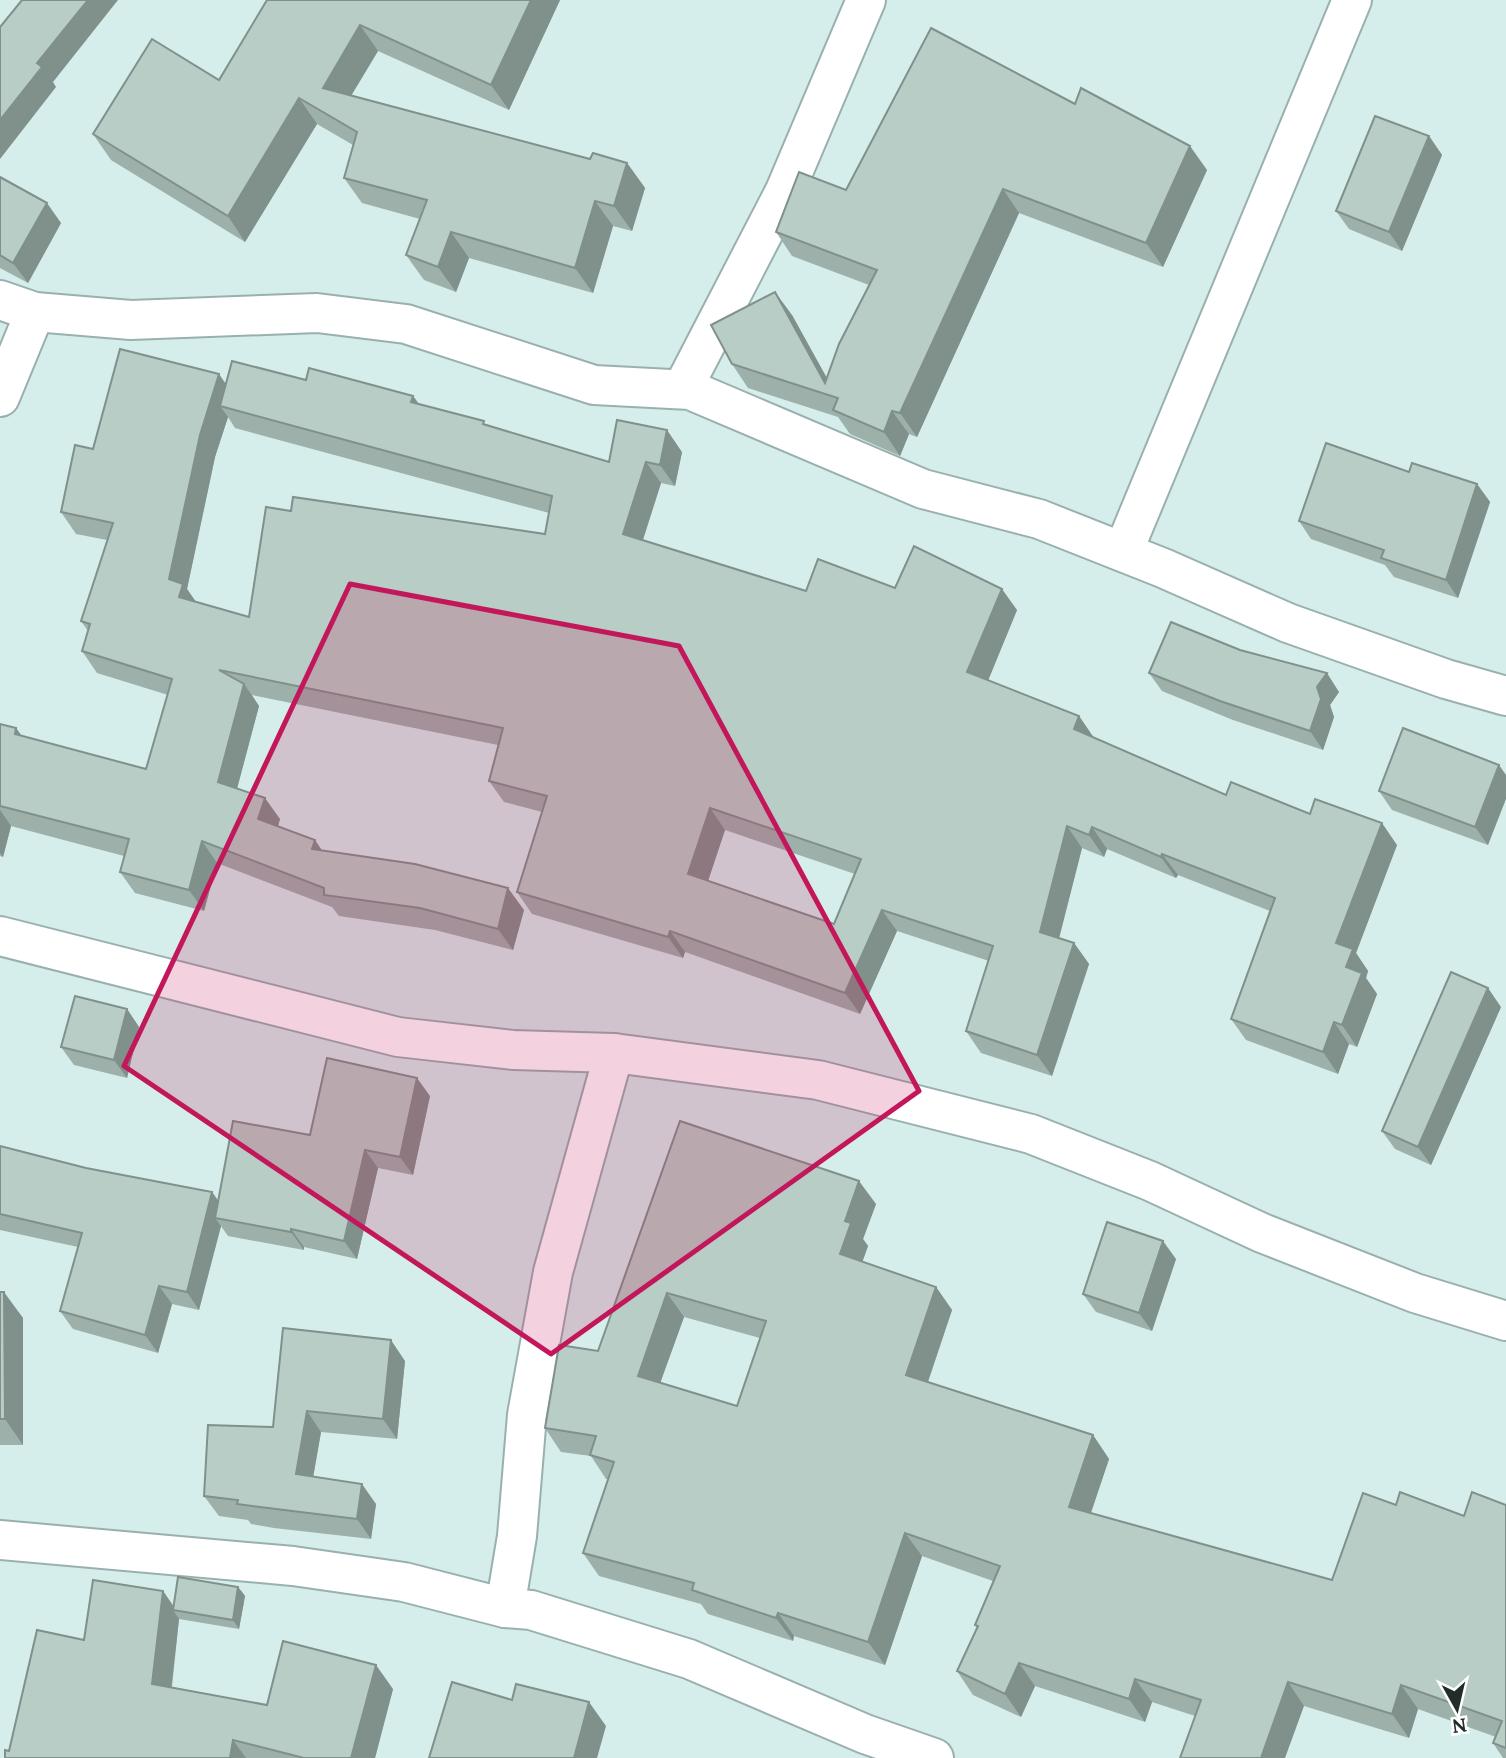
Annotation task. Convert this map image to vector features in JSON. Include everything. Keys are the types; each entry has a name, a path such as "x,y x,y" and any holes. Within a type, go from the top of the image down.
{"street":[{"path":"682,388 785,191 866,0"},
{"path":"1123,552 1352,0"},
{"path":"0,300 35,312 131,320 317,313 406,324 594,385 682,388 923,489 1039,519 1288,623 1446,679 1506,696"},
{"path":"0,397 35,312"},
{"path":"0,936 398,1037 513,1050 614,1053 818,1080 1031,1133 1150,1181 1262,1233 1415,1293 1506,1321"},
{"path":"505,1608 517,1536 527,1415 554,1272 614,1053"},
{"path":"0,1540 293,1566 404,1582 505,1608 531,1610 689,1659 865,1734 934,1758"}],"highlighted area":[{"path":"350,584 679,646 919,1091 551,1354 124,1066"}],"building":[{"path":"22,0 88,0 37,63 42,67 0,120 0,27"},
{"path":"267,0 531,0 491,85 360,25 323,88 590,159 593,153 627,163 614,206 595,201 575,268 451,232 438,267 406,255 427,200 344,178 357,132 299,98 228,216 93,134 152,39 219,80"},
{"path":"931,28 1075,104 1081,88 1190,146 1146,243 1003,189 900,413 892,411 884,432 833,410 838,398 732,364 711,325 775,292 825,383 839,344 877,270 776,232 799,172 846,190"},
{"path":"1375,116 1429,136 1389,232 1336,211"},
{"path":"0,177 47,203 13,263 0,255"},
{"path":"120,349 219,374 200,435 169,579 183,584 179,597 249,617 266,507 291,511 293,497 545,534 552,496 220,406 232,361 306,380 309,368 413,396 411,402 484,421 483,424 609,462 617,420 667,430 660,465 646,462 623,534 806,591 818,559 895,588 914,546 1002,589 967,672 1079,716 1074,729 1226,795 1231,782 1310,814 1315,799 1382,823 1336,943 1353,949 1346,967 1362,973 1342,1025 1334,1022 1323,1052 1231,1019 1275,898 1162,854 1161,857 1092,827 1089,835 1067,826 1040,932 1074,943 1037,1055 966,1031 993,946 882,910 845,993 670,931 668,937 517,892 547,796 489,781 503,728 219,670 244,684 218,782 265,798 258,819 315,840 312,849 415,864 508,888 498,929 420,908 324,895 324,888 202,841 189,890 120,872 129,839 0,806 0,724 16,728 15,734 146,769 172,679 82,651 90,624 81,621 113,523 61,512 75,445 93,449","holes":["710,808 861,859 834,924 688,874"]},
{"path":"1326,443 1409,472 1412,463 1477,484 1446,580 1381,558 1384,550 1299,521"},
{"path":"1171,622 1240,650 1327,673 1317,687 1321,699 1310,731 1220,701 1149,673"},
{"path":"1403,728 1499,765 1475,827 1379,791"},
{"path":"1451,972 1488,988 1418,1147 1382,1131"},
{"path":"75,996 127,1009 114,1060 61,1047"},
{"path":"327,1058 417,1078 400,1157 365,1150 344,1241 291,1229 291,1232 215,1218 233,1121 310,1135"},
{"path":"680,1121 859,1181 845,1221 851,1223 840,1254 936,1287 906,1375 1093,1435 1069,1507 1332,1580 1363,1493 1396,1505 1400,1492 1464,1516 1472,1492 1506,1505 1506,1748 1493,1743 1502,1721 1401,1685 1392,1714 1288,1682 1261,1758 1180,1758 1201,1700 1135,1679 1129,1699 1019,1663 1005,1694 957,1671 978,1626 975,1625 1000,1566 905,1533 868,1642 778,1613 776,1618 692,1590 694,1583 583,1553 614,1462 590,1455 596,1436 545,1428 559,1345 598,1351","holes":["667,1293 766,1321 737,1406 638,1376"]},
{"path":"0,1146 86,1168 212,1192 187,1292 159,1286 145,1335 60,1311 82,1233 0,1214"},
{"path":"1107,1222 1163,1241 1139,1313 1083,1294"},
{"path":"0,1292 4,1292 5,1419 0,1419"},
{"path":"283,1328 391,1340 383,1419 307,1411 296,1474 362,1484 357,1519 237,1504 238,1500 204,1496 208,1425 273,1427"},
{"path":"178,1577 238,1587 233,1620 173,1610"},
{"path":"93,1580 163,1591 152,1684 267,1705 283,1641 376,1665 351,1758 304,1758 233,1740 230,1758 5,1758 5,1750 9,1751 37,1630 84,1640"},
{"path":"452,1682 512,1700 516,1684 589,1702 574,1758 429,1758"}]}
